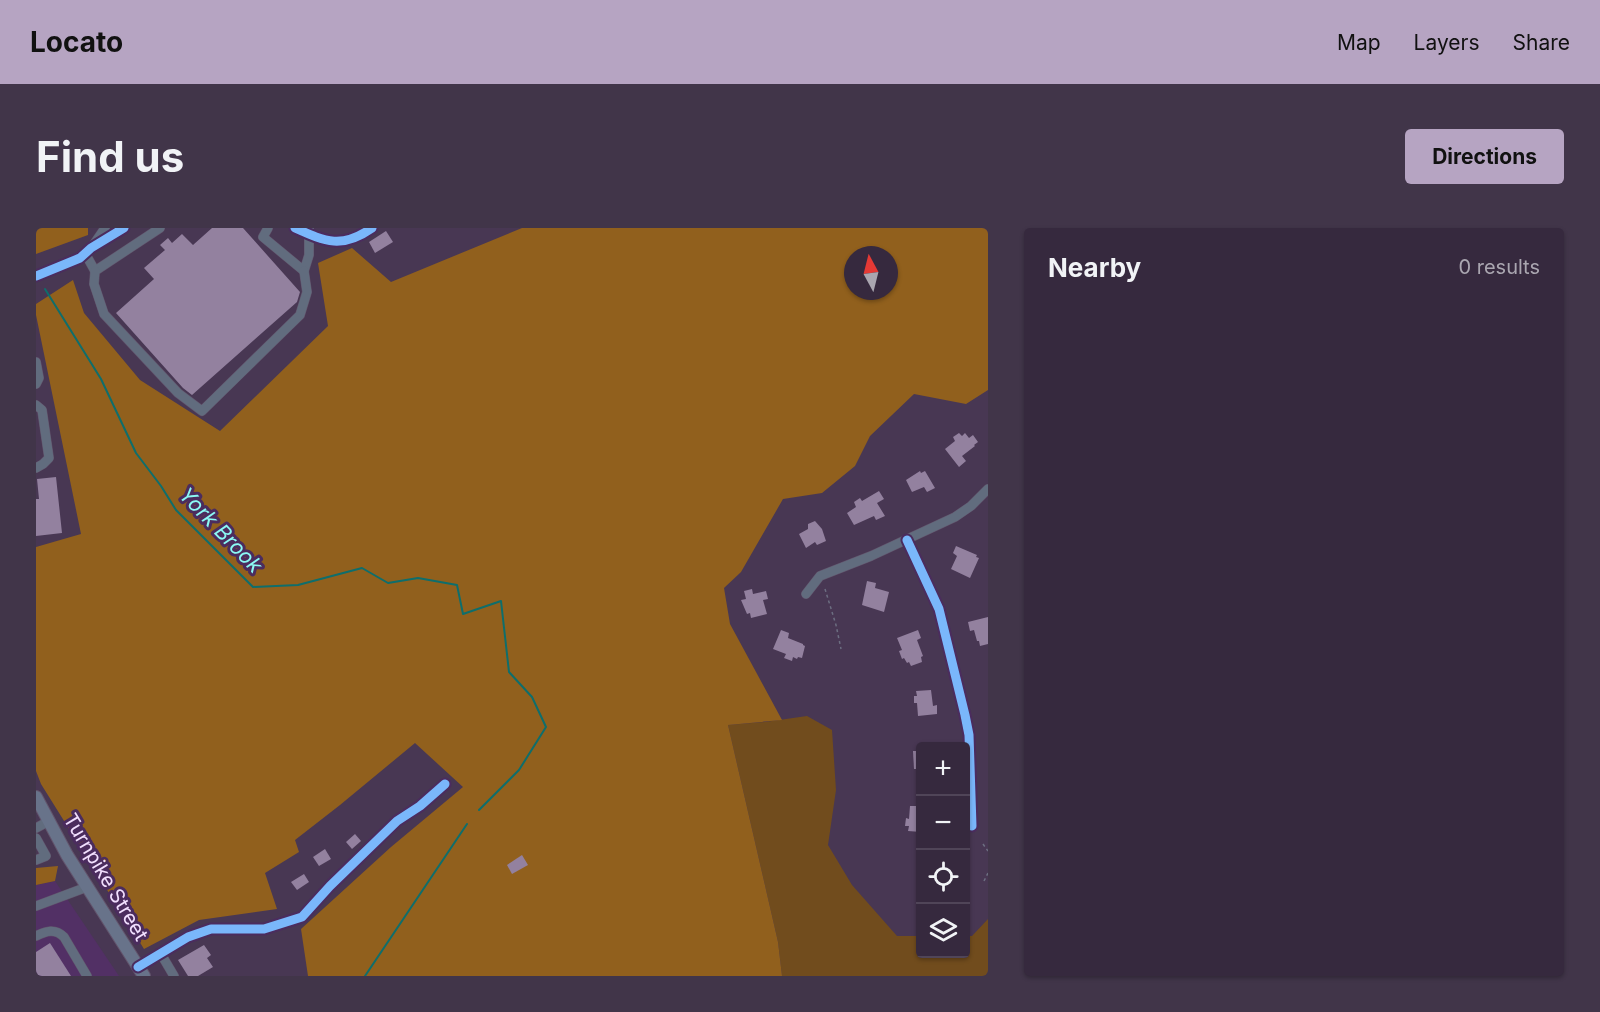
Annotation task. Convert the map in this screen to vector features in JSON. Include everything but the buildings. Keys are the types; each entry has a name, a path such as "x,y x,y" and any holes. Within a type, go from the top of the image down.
{"main road":[{"name":"Turnpike Street","path":"36,797 87,887 141,971"}],"street":[{"path":"105,228 98,233 88,250 95,272 94,284 104,314 178,393 202,411 300,315 307,292 304,271 309,255 310,231"},
{"path":"36,276 80,258 88,250 124,228"},
{"path":"268,228 263,237 304,271"},
{"path":"295,228 310,231 332,242 347,241 372,228"},
{"path":"95,272 153,230"},
{"path":"36,362 39,378 36,384"},
{"path":"36,405 42,410 49,458 36,468"},
{"path":"806,594 827,572 871,556 955,517 971,506 988,489"},
{"path":"908,540 939,609 965,715 969,735 972,826"},
{"path":"141,971 161,954 188,937 211,929 264,929 302,917 330,886 397,821 420,806 445,784"},
{"path":"36,828 49,820"},
{"path":"36,838 46,855 36,860"},
{"path":"36,906 87,887"},
{"path":"36,936 51,931 64,937 87,976"},
{"path":"161,954 174,976"}],"path":[{"path":"825,589 838,633 840,649"},
{"path":"983,844 988,851"},
{"path":"984,881 988,873"}],"shaded area":[{"path":"36,228 88,228 88,235 36,254"},
{"path":"522,228 988,228 988,390 966,404 914,394 870,436 855,466 822,493 783,499 741,572 724,588 730,624 782,720 728,725 778,942 782,976 308,976 301,929 391,847 463,787 415,743 295,840 299,852 265,873 277,909 199,920 144,949 41,784 36,771 36,547 81,534 36,315 36,304 73,280 84,313 140,380 220,431 328,326 318,263 352,248 391,282"},
{"path":"807,716 832,730 836,790 828,845 852,885 897,936 916,936 916,958 970,958 970,936 988,919 988,976 782,976 778,942 728,725"},
{"path":"58,866 55,881 36,885 36,868"},
{"path":"55,881 119,976 36,976 36,885"}],"waterway":[{"name":"York Brook","path":"45,289 101,379 136,453 176,510 253,587 298,585 362,568 388,583 418,578 457,585 463,614 501,601 509,672 532,697 546,727 519,770 479,810"},
{"name":"York Brook","path":"365,976 467,824"}],"cycle path":[{"path":"36,276 80,258 91,248 124,228"},
{"path":"295,228 316,237 334,241 352,239 372,228"},
{"path":"907,540 939,609 965,715 969,735 972,826"},
{"path":"138,967 188,937 211,929 264,929 302,917 330,886 397,821 420,806 445,784"}]}
